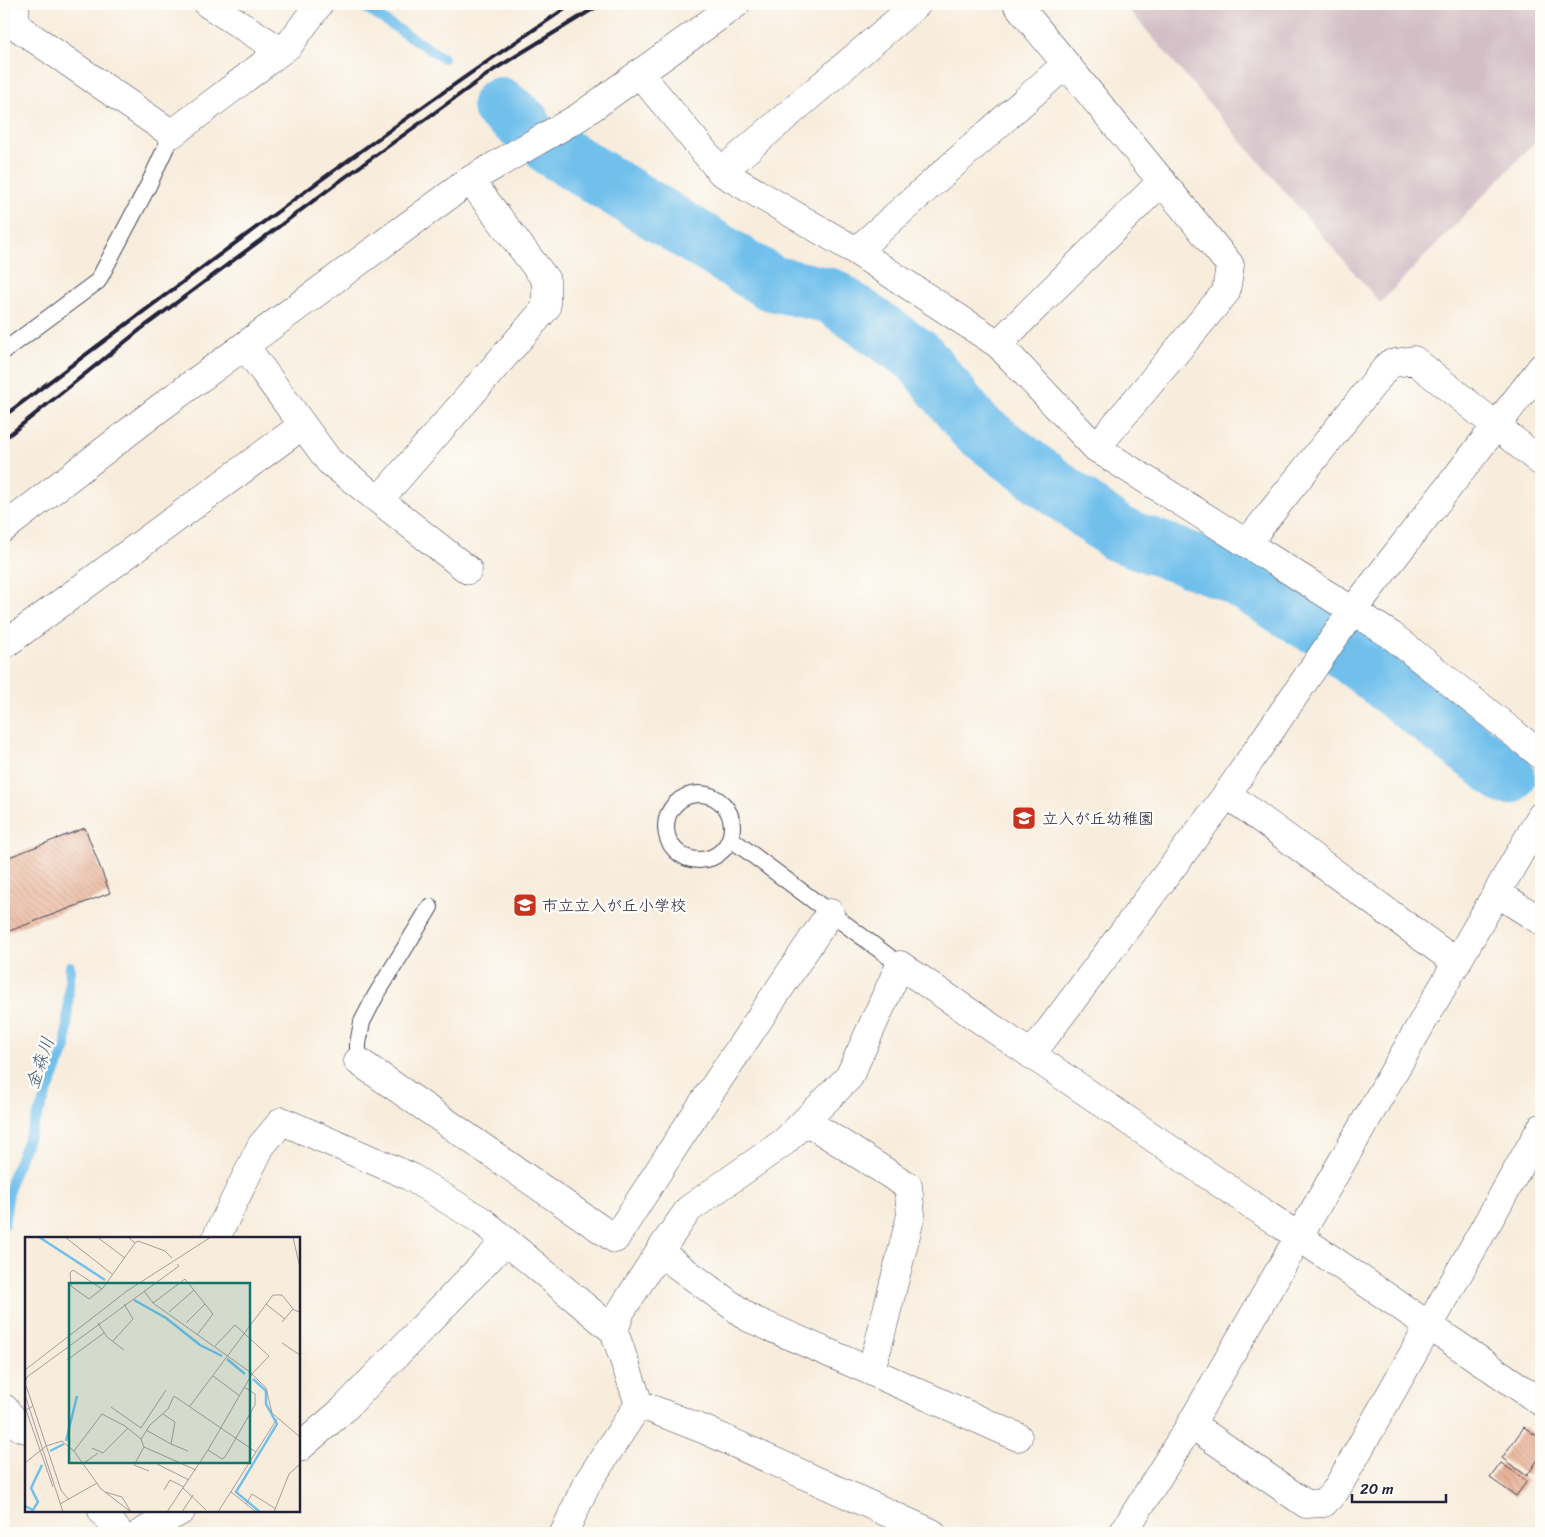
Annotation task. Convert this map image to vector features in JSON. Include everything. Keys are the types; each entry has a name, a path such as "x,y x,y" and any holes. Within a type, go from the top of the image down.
{"street":[{"path":"15,4 16,26 172,134 288,45 319,4"},
{"path":"208,4 281,51"},
{"path":"4,528 161,407 470,180 578,117 736,4"},
{"path":"721,172 917,4"},
{"path":"1017,4 1230,264 1226,292 1096,448"},
{"path":"856,251 1066,64"},
{"path":"639,73 721,172 856,251 998,344 1096,448 1391,635 1541,755"},
{"path":"379,500 546,308 546,280 470,180"},
{"path":"998,344 1162,181"},
{"path":"245,346 329,461 468,570"},
{"path":"1247,543 1389,364 1414,360 1541,462"},
{"path":"1031,1055 1227,794 1352,610 1541,368"},
{"path":"4,645 303,425"},
{"path":"1227,794 1457,962"},
{"path":"1123,1533 1191,1424 1541,816"},
{"path":"1497,893 1541,920"},
{"path":"358,1061 615,1239 681,1136 830,913"},
{"path":"614,1331 621,1311 689,1209 784,1142 849,1077 900,965 1541,1402"},
{"path":"216,1237 261,1146 282,1121 409,1176 482,1221 614,1331 638,1404"},
{"path":"806,1121 908,1186 911,1215 870,1371"},
{"path":"1191,1424 1306,1504 1324,1503 1336,1490 1541,1128"},
{"path":"300,1447 343,1410 506,1241"},
{"path":"659,1252 749,1318 1018,1436"},
{"path":"564,1533 586,1486 638,1404"},
{"path":"638,1404 705,1430 932,1533"},
{"path":"4,1408 20,1427 25,1429"},
{"path":"103,1512 119,1533"},
{"path":"141,1533 179,1512"}],"lane":[{"path":"4,351 98,281 148,186 172,134"},
{"path":"705,795 716,799 724,806 730,816 732,827 730,838 726,847 708,859 688,858 679,853 669,841 666,826 668,815 683,798 705,795"},
{"path":"730,838 900,965"},
{"path":"358,1061 358,1044 362,1022 376,995 430,907"}],"shaded area":[{"path":"1124,4 1541,4 1541,136 1380,303"}],"building":[{"path":"85,828 110,893 4,933 4,859"},
{"path":"1524,1427 1541,1439 1541,1455 1527,1476 1502,1458"},
{"path":"1501,1463 1527,1481 1516,1496 1490,1478"}],"waterway":[{"path":"359,4 443,58"},
{"path":"500,105 523,124"},
{"path":"552,149 771,283 831,296 919,357 975,427 1118,534 1230,574 1311,624"},
{"path":"1348,654 1507,777"},
{"name":"金森川","path":"4,1225 11,1180 66,1047 70,966"}],"railway":[{"path":"4,416 214,258 427,104 572,4"},
{"path":"4,439 141,329 344,178 495,69 601,4"}],"place":[{"name":"立入が丘幼稚園","path":"1024,818"},
{"name":"市立立入が丘小学校","path":"525,905"}]}
